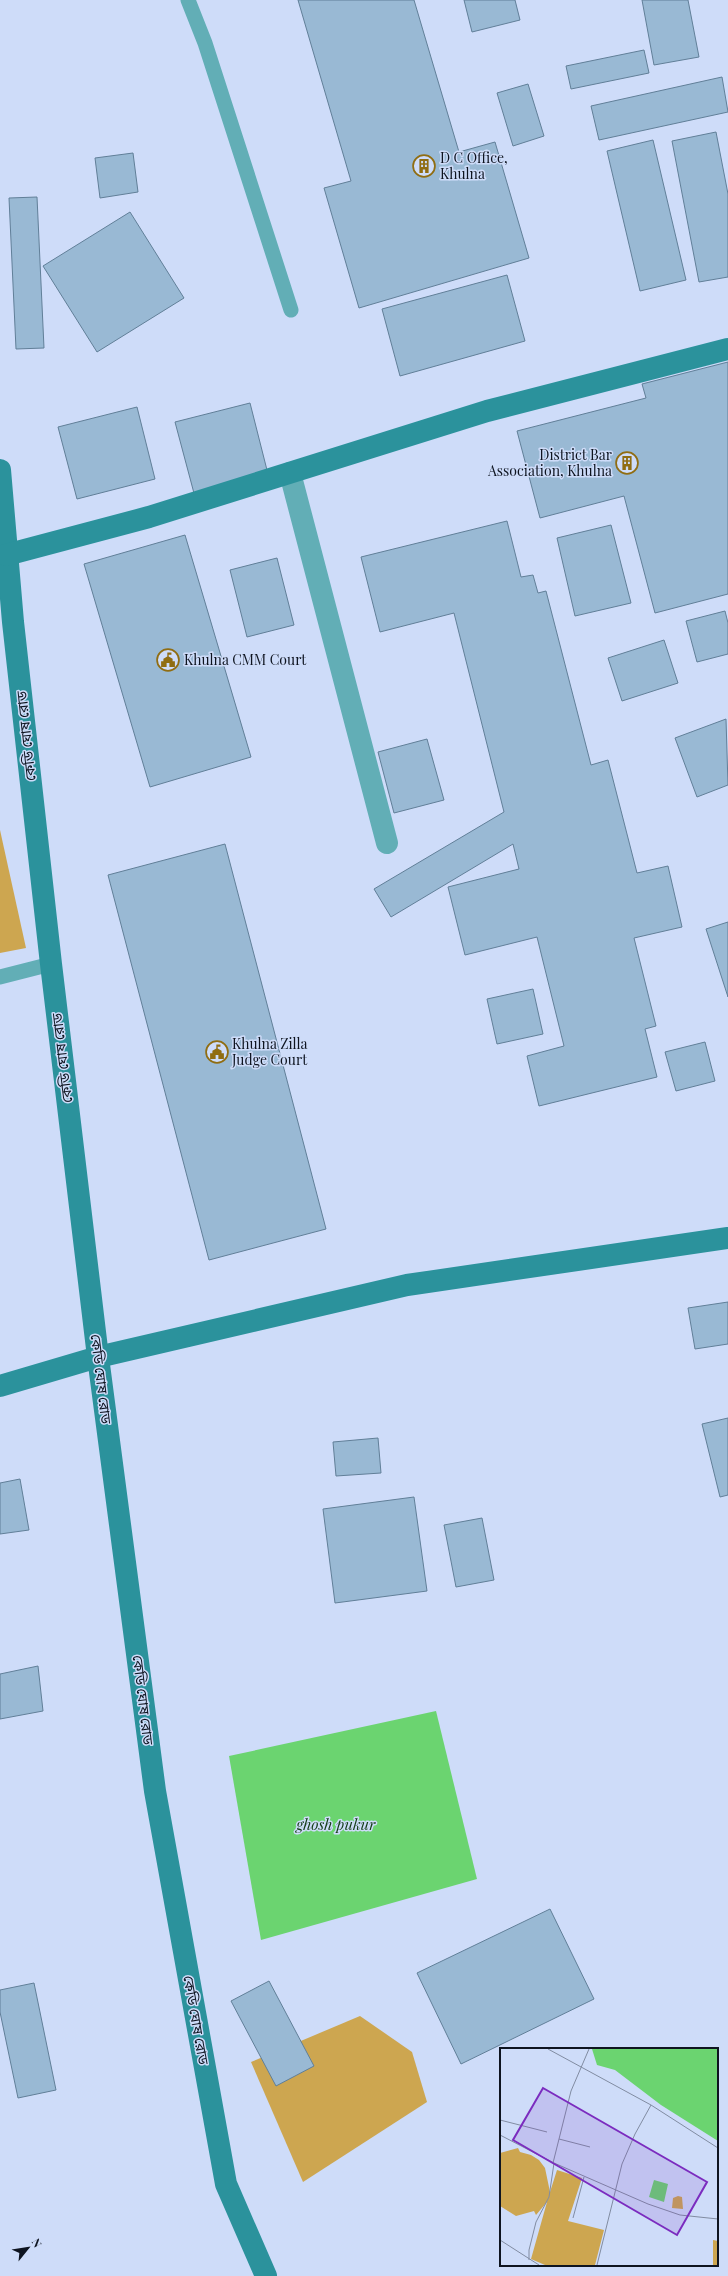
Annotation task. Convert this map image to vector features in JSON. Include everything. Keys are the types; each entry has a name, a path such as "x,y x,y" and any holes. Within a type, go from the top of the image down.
{"main road":[{"path":"5,564 290,472 487,411 728,349"},
{"name":"কেডি ঘোষ রোড","path":"0,470 5,564 51,964 98,1357 155,1792 226,2184 266,2276"},
{"path":"0,1386 98,1357 407,1285 728,1238"}],"street":[{"path":"290,472 388,844"}],"lane":[{"path":"188,0 205,43 291,310"},
{"path":"0,977 51,964"}],"shaded area":[{"path":"0,830 26,948 0,953"},
{"path":"360,2016 412,2052 427,2102 303,2182 251,2062"}],"water":[{"name":"ghosh pukur","path":"436,1711 477,1879 261,1940 229,1756"}],"building":[{"name":"D C Office, Khulna","path":"298,0 414,0 459,152 495,142 529,258 359,308 324,188 351,181"},
{"path":"464,0 515,0 520,20 472,32"},
{"path":"642,0 688,0 699,57 654,65"},
{"path":"644,50 649,73 571,89 566,66"},
{"path":"722,77 728,112 599,140 591,106"},
{"path":"528,84 544,136 513,146 497,93"},
{"path":"716,132 728,194 728,277 699,282 672,141"},
{"path":"653,140 686,280 640,291 607,151"},
{"path":"133,153 138,192 100,198 95,158"},
{"path":"37,197 44,348 16,349 9,198"},
{"path":"130,212 184,298 97,352 43,266"},
{"path":"507,275 525,341 400,376 382,309"},
{"name":"District Bar Association, Khulna","path":"728,362 728,594 655,613 624,496 540,518 517,431 646,398 642,384"},
{"path":"250,403 269,478 195,497 175,422"},
{"path":"137,407 155,479 77,499 58,427"},
{"path":"507,521 521,577 533,575 538,593 546,591 591,765 608,760 637,873 668,866 682,927 634,938 656,1026 645,1029 657,1077 539,1106 527,1056 564,1046 537,937 465,955 448,887 519,869 513,844 391,917 374,889 504,812 454,613 380,632 361,557"},
{"path":"611,525 631,603 575,616 557,538"},
{"name":"Khulna CMM Court","path":"185,535 251,757 150,787 84,564"},
{"path":"277,558 294,625 247,637 230,570"},
{"path":"725,611 728,623 728,654 697,662 686,621"},
{"path":"664,640 678,683 622,701 608,658"},
{"path":"726,719 728,785 697,797 675,738"},
{"path":"427,739 444,800 394,813 378,752"},
{"name":"Khulna Zilla Judge Court","path":"225,844 326,1229 209,1260 108,875"},
{"path":"728,922 728,997 706,929"},
{"path":"533,989 543,1034 497,1044 487,999"},
{"path":"705,1042 715,1081 676,1091 665,1052"},
{"path":"728,1302 728,1344 695,1349 688,1308"},
{"path":"728,1418 728,1495 720,1497 702,1424"},
{"path":"378,1438 381,1473 336,1476 333,1442"},
{"path":"20,1479 29,1530 0,1534 0,1483"},
{"path":"414,1497 427,1591 335,1603 323,1509"},
{"path":"482,1518 494,1580 456,1587 444,1525"},
{"path":"38,1666 43,1711 0,1719 0,1674"},
{"path":"550,1909 594,1999 461,2064 417,1973"},
{"path":"269,1981 314,2066 276,2086 231,2001"},
{"path":"34,1983 56,2090 18,2098 0,2012 0,1990"}],"place":[{"name":"D C Office, Khulna","path":"424,166"},
{"name":"District Bar Association, Khulna","path":"627,463"},
{"name":"Khulna CMM Court","path":"168,660"},
{"name":"Khulna Zilla Judge Court","path":"217,1052"}]}
